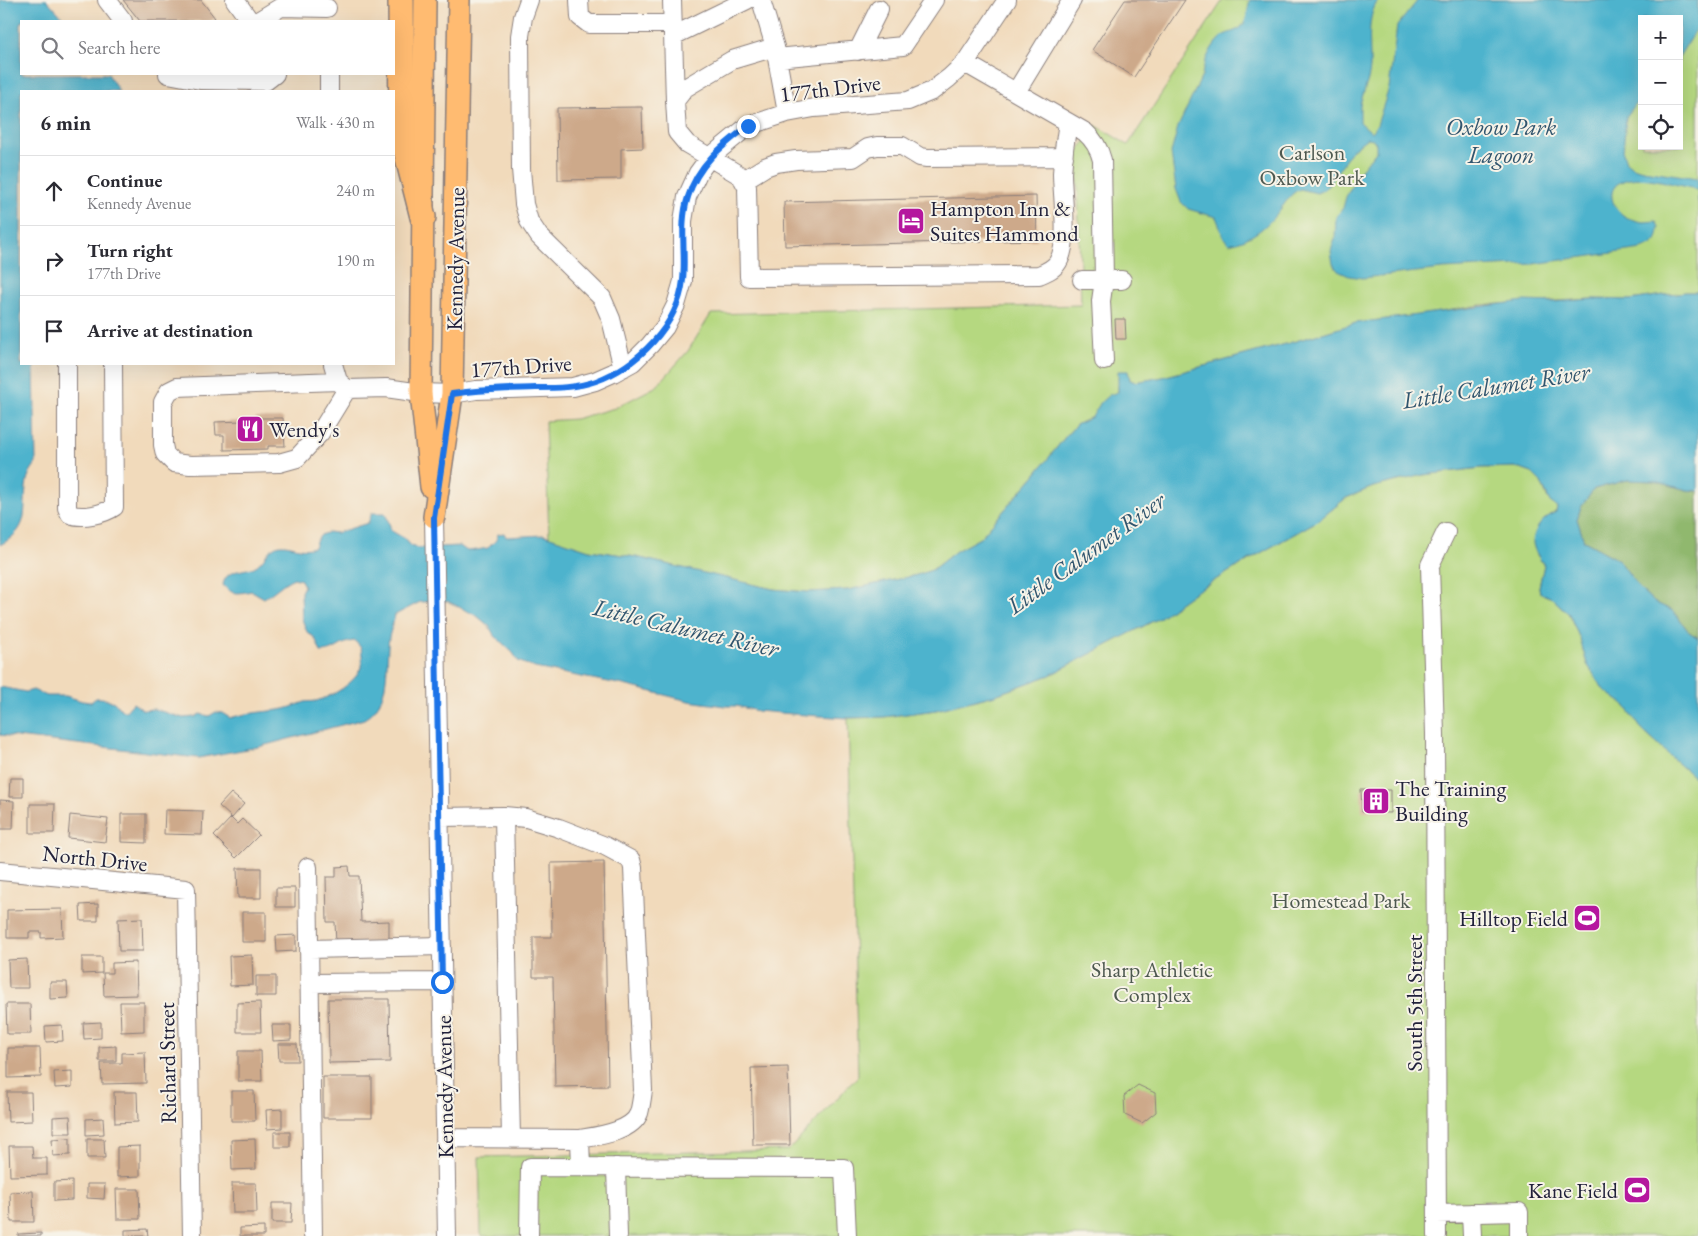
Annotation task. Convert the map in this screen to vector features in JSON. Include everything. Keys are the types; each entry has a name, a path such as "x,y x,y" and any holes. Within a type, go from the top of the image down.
{"highway":[{"path":"401,0 402,134 423,217"}],"main road":[{"name":"Kennedy Avenue","path":"425,0 421,393 434,518"},
{"name":"Kennedy Avenue","path":"434,518 452,394 459,0"}],"street":[{"path":"107,0 122,20"},
{"path":"235,0 249,20"},
{"path":"528,0 520,36 521,169 524,204 529,221 540,236 602,298 611,319 623,368"},
{"path":"579,0 580,17 590,24 673,30 747,0"},
{"path":"672,0 677,132 687,144 741,176 744,180 747,193 750,277 1039,275 1054,267 1062,252 1064,220 1062,171 1068,122"},
{"path":"761,0 776,53 787,112"},
{"path":"675,101 685,88 732,60 776,53 858,51 903,46 934,0"},
{"name":"177th Drive","path":"342,385 320,433 297,458 279,463 190,464 174,463 165,454 163,445 163,402 169,391 177,387 342,385 421,393 452,394 476,390 573,387 595,381 623,368 633,362 650,345 665,327 676,306 683,280 683,221 688,197 698,173 709,158 748,126 787,112 814,108 908,101 932,91 965,63 1007,0"},
{"path":"1016,92 1072,0"},
{"path":"260,20 280,9 327,10"},
{"path":"858,51 879,9"},
{"path":"965,63 1068,122 1092,138 1096,144 1102,160 1104,280 1101,301 1104,361"},
{"path":"179,75 266,81 274,75"},
{"path":"328,75 329,90"},
{"path":"744,180 765,167 776,163 796,160 853,158 868,148 877,146 902,146 920,157 927,158 1064,157"},
{"path":"1082,280 1122,280"},
{"path":"67,365 67,508 70,514 76,516 107,511 114,507 113,365"},
{"path":"333,365 342,385"},
{"name":"Kennedy Avenue","path":"434,518 447,1236"},
{"name":"South 5th Street","path":"1438,1236 1435,744 1430,565 1446,532"},
{"path":"504,816 511,1138"},
{"path":"440,817 504,816 526,818 605,846 631,860 633,868 643,1090 638,1115 630,1125 608,1134 580,1139 445,1138"},
{"path":"308,867 313,1236"},
{"name":"North Drive","path":"0,871 186,889"},
{"name":"Richard Street","path":"186,889 192,1236"},
{"path":"309,949 442,946"},
{"path":"309,984 442,982"},
{"path":"580,1139 581,1166"},
{"path":"529,1236 530,1167 581,1166 844,1168 847,1236"},
{"path":"616,1167 618,1236"},
{"path":"1437,1214 1518,1212 1519,1236"},
{"path":"1471,1213 1472,1236"}],"green space":[{"name":"Carlson Oxbow Park","path":"1223,0 1698,0 1698,292 1685,292 1630,300 1593,299 1481,305 1356,323 1163,377 1135,382 1130,380 1129,374 1118,386 1118,392 1092,417 1076,425 1066,436 980,538 956,551 932,570 848,590 808,592 773,589 636,557 589,550 549,537 545,421 575,419 615,408 657,386 688,351 711,314 1081,305 1077,154 1095,125 1128,145"},
{"name":"Homestead Park","path":"1515,467 1532,473 1541,482 1547,497 1557,507 1556,512 1546,518 1537,555 1544,565 1539,587 1540,593 1552,598 1569,614 1580,639 1587,664 1604,690 1625,705 1643,731 1698,780 1698,1236 481,1236 479,1157 789,1150 858,1076 848,718 884,717 936,710 995,695 1050,675 1159,618 1195,592 1319,520 1346,498 1373,487 1423,475 1481,468"},
{"path":"1627,480 1655,481 1687,490 1698,491 1698,638 1689,632 1673,611 1654,602 1639,588 1619,560 1584,541 1577,519 1581,507 1594,489"}],"water":[{"path":"0,0 47,0 65,20 20,20 20,75 109,75 118,90 20,90 20,365 34,365 36,463 28,477 22,523 18,531 11,538 0,545"},
{"name":"Oxbow Park Lagoon","path":"1250,0 1379,0 1375,6 1370,23 1369,73 1360,106 1360,122 1371,132 1377,125 1389,88 1397,26 1418,0 1698,0 1698,25 1683,50 1683,15 1638,15 1638,100 1626,117 1623,153 1626,162 1632,167 1698,178 1698,191 1658,180 1639,178 1623,181 1613,188 1612,199 1621,213 1628,218 1640,222 1656,221 1659,227 1658,236 1655,241 1642,249 1533,264 1443,269 1362,278 1349,276 1338,271 1333,264 1331,251 1335,238 1336,217 1343,208 1346,197 1360,171 1376,151 1376,144 1373,139 1367,138 1353,149 1325,189 1317,193 1300,189 1290,196 1271,221 1259,231 1245,239 1229,244 1222,234 1216,217 1188,209 1181,202 1176,189 1171,153 1178,127 1202,76 1209,54 1224,35 1240,28 1246,17"},
{"name":"Little Calumet River","path":"1685,292 1698,292 1698,491 1687,490 1655,481 1627,480 1594,489 1581,507 1577,519 1584,541 1619,560 1639,588 1654,602 1673,611 1689,632 1698,638 1698,780 1643,731 1625,705 1604,690 1587,664 1580,639 1569,614 1552,598 1540,593 1539,587 1544,565 1537,555 1533,538 1540,524 1556,512 1557,507 1550,502 1541,482 1532,473 1515,467 1481,468 1423,475 1373,487 1346,498 1319,520 1195,592 1159,618 1050,675 995,695 936,710 884,717 848,718 757,711 737,706 689,701 624,685 535,668 518,661 513,653 494,635 489,626 477,616 447,601 420,602 395,615 389,637 386,682 383,693 373,712 364,719 258,747 198,758 0,735 0,687 26,692 33,690 47,696 66,696 91,702 96,698 102,698 114,702 123,711 126,711 133,703 143,710 154,709 183,718 195,717 200,714 209,716 216,712 230,718 289,708 305,702 316,701 336,693 349,684 358,673 362,662 361,648 355,641 345,643 326,652 321,652 315,638 307,632 302,619 301,592 304,586 301,580 294,578 264,598 252,591 233,592 223,585 227,576 258,565 276,546 285,545 305,549 314,547 321,535 328,532 336,533 368,523 372,513 385,513 390,530 407,540 410,545 419,548 460,546 467,551 477,550 488,548 496,540 498,534 504,533 506,537 544,535 589,550 636,557 773,589 808,592 848,590 932,570 956,551 980,538 1076,425 1092,417 1101,402 1109,395 1118,392 1118,371 1128,371 1130,380 1135,382 1163,377 1356,323 1524,301 1630,300"}],"building":[{"path":"123,0 201,0 215,18 212,20 139,20"},
{"path":"1125,0 1185,0 1134,77 1092,50"},
{"path":"642,107 643,148 621,149 621,179 558,180 557,108"},
{"name":"Hampton Inn & Suites Hammond","path":"1036,196 1037,240 785,246 784,202"},
{"path":"1115,319 1125,319 1126,339 1116,339"},
{"name":"Wendy's","path":"256,418 283,418 285,446 268,446 268,449 224,450 224,435 216,435 215,422 242,421 242,423 255,423"},
{"path":"10,778 23,778 23,797 9,797"},
{"name":"The Training Building","path":"1361,790 1391,790 1391,813 1362,812"},
{"path":"231,793 244,804 232,818 219,806"},
{"path":"0,800 14,801 13,829 0,829"},
{"path":"30,804 55,804 54,833 30,833"},
{"path":"165,810 203,811 202,835 164,834"},
{"path":"121,814 146,814 146,843 121,842"},
{"path":"70,815 108,819 105,842 68,838"},
{"path":"231,818 237,824 242,819 259,835 236,858 214,836"},
{"path":"604,862 608,1086 555,1087 553,977 533,977 533,937 552,937 551,863"},
{"path":"349,866 350,876 359,876 361,922 389,921 389,942 336,944 335,922 327,922 326,877 336,877 336,867"},
{"path":"237,868 261,868 261,898 238,898"},
{"path":"276,888 295,888 295,907 276,907"},
{"path":"98,904 98,921 81,921 80,905"},
{"path":"62,909 63,937 41,938 41,932 29,932 29,938 7,938 7,910"},
{"path":"242,912 266,912 266,942 242,942"},
{"path":"142,918 143,951 119,951 118,919"},
{"path":"296,935 296,951 277,952 276,936"},
{"path":"252,955 253,985 230,986 229,956"},
{"path":"82,957 102,957 102,973 82,974"},
{"path":"27,959 28,988 9,988 8,960"},
{"path":"136,962 137,995 104,996 103,973 112,973 112,963"},
{"path":"256,976 276,976 276,996 256,996"},
{"path":"50,982 67,982 68,998 50,999"},
{"path":"328,999 389,999 390,1062 329,1063"},
{"path":"120,1002 144,1002 144,1031 121,1032"},
{"path":"260,1002 261,1032 237,1032 237,1003"},
{"path":"6,1004 30,1004 31,1034 7,1034"},
{"path":"101,1022 101,1038 84,1039 83,1023"},
{"path":"62,1025 63,1041 46,1042 45,1026"},
{"path":"272,1025 291,1025 291,1040 273,1041"},
{"path":"278,1044 297,1044 298,1061 279,1061"},
{"path":"116,1046 116,1061 99,1061 99,1047"},
{"path":"8,1048 40,1048 41,1077 8,1078"},
{"path":"238,1051 261,1051 262,1081 238,1081"},
{"path":"145,1052 146,1083 102,1084 101,1063 122,1063 122,1053"},
{"path":"788,1067 790,1145 753,1145 751,1068"},
{"path":"72,1071 72,1087 55,1088 54,1072"},
{"path":"323,1077 372,1077 372,1118 323,1118"},
{"path":"1138,1085 1155,1093 1156,1112 1142,1123 1125,1115 1124,1096"},
{"path":"231,1091 254,1091 255,1121 231,1121"},
{"path":"7,1092 31,1092 32,1121 8,1122"},
{"path":"114,1092 137,1092 138,1122 115,1123"},
{"path":"282,1109 282,1128 267,1129 266,1110"},
{"path":"70,1116 71,1133 53,1133 53,1117"},
{"path":"103,1118 104,1134 86,1135 86,1119"},
{"path":"274,1132 290,1132 290,1147 274,1147"},
{"path":"70,1138 70,1155 53,1156 52,1139"},
{"path":"87,1139 104,1139 105,1158 87,1158"},
{"path":"255,1139 256,1169 232,1170 231,1140"},
{"path":"9,1146 32,1146 33,1158 47,1158 47,1175 10,1176"},
{"path":"140,1146 140,1176 117,1177 117,1147"},
{"path":"72,1181 72,1200 54,1201 54,1182"},
{"path":"232,1183 256,1183 257,1213 233,1213"},
{"path":"87,1184 105,1184 104,1199 87,1198"},
{"path":"116,1189 139,1189 140,1219 117,1219"},
{"path":"33,1191 34,1222 11,1222 10,1192"},
{"path":"272,1203 292,1203 291,1223 272,1223"},
{"path":"264,1227 264,1236 240,1236 240,1228"},
{"path":"147,1229 148,1236 125,1236 125,1230"},
{"path":"41,1233 41,1236 18,1236 18,1234"}],"place":[{"name":"Hampton Inn & Suites Hammond","path":"911,221"},
{"name":"Wendy's","path":"250,429"},
{"name":"The Training Building","path":"1376,801"},
{"name":"Hilltop Field","path":"1587,918"},
{"name":"Kane Field","path":"1637,1190"}],"route":[{"path":"442,982 434,518 452,394 476,390 573,387 613,374 633,362 665,327 676,306 683,280 683,221 688,197 698,173 709,158 748,126"}],"park label":[{"name":"Sharp Athletic Complex","path":"1152,982"}]}
